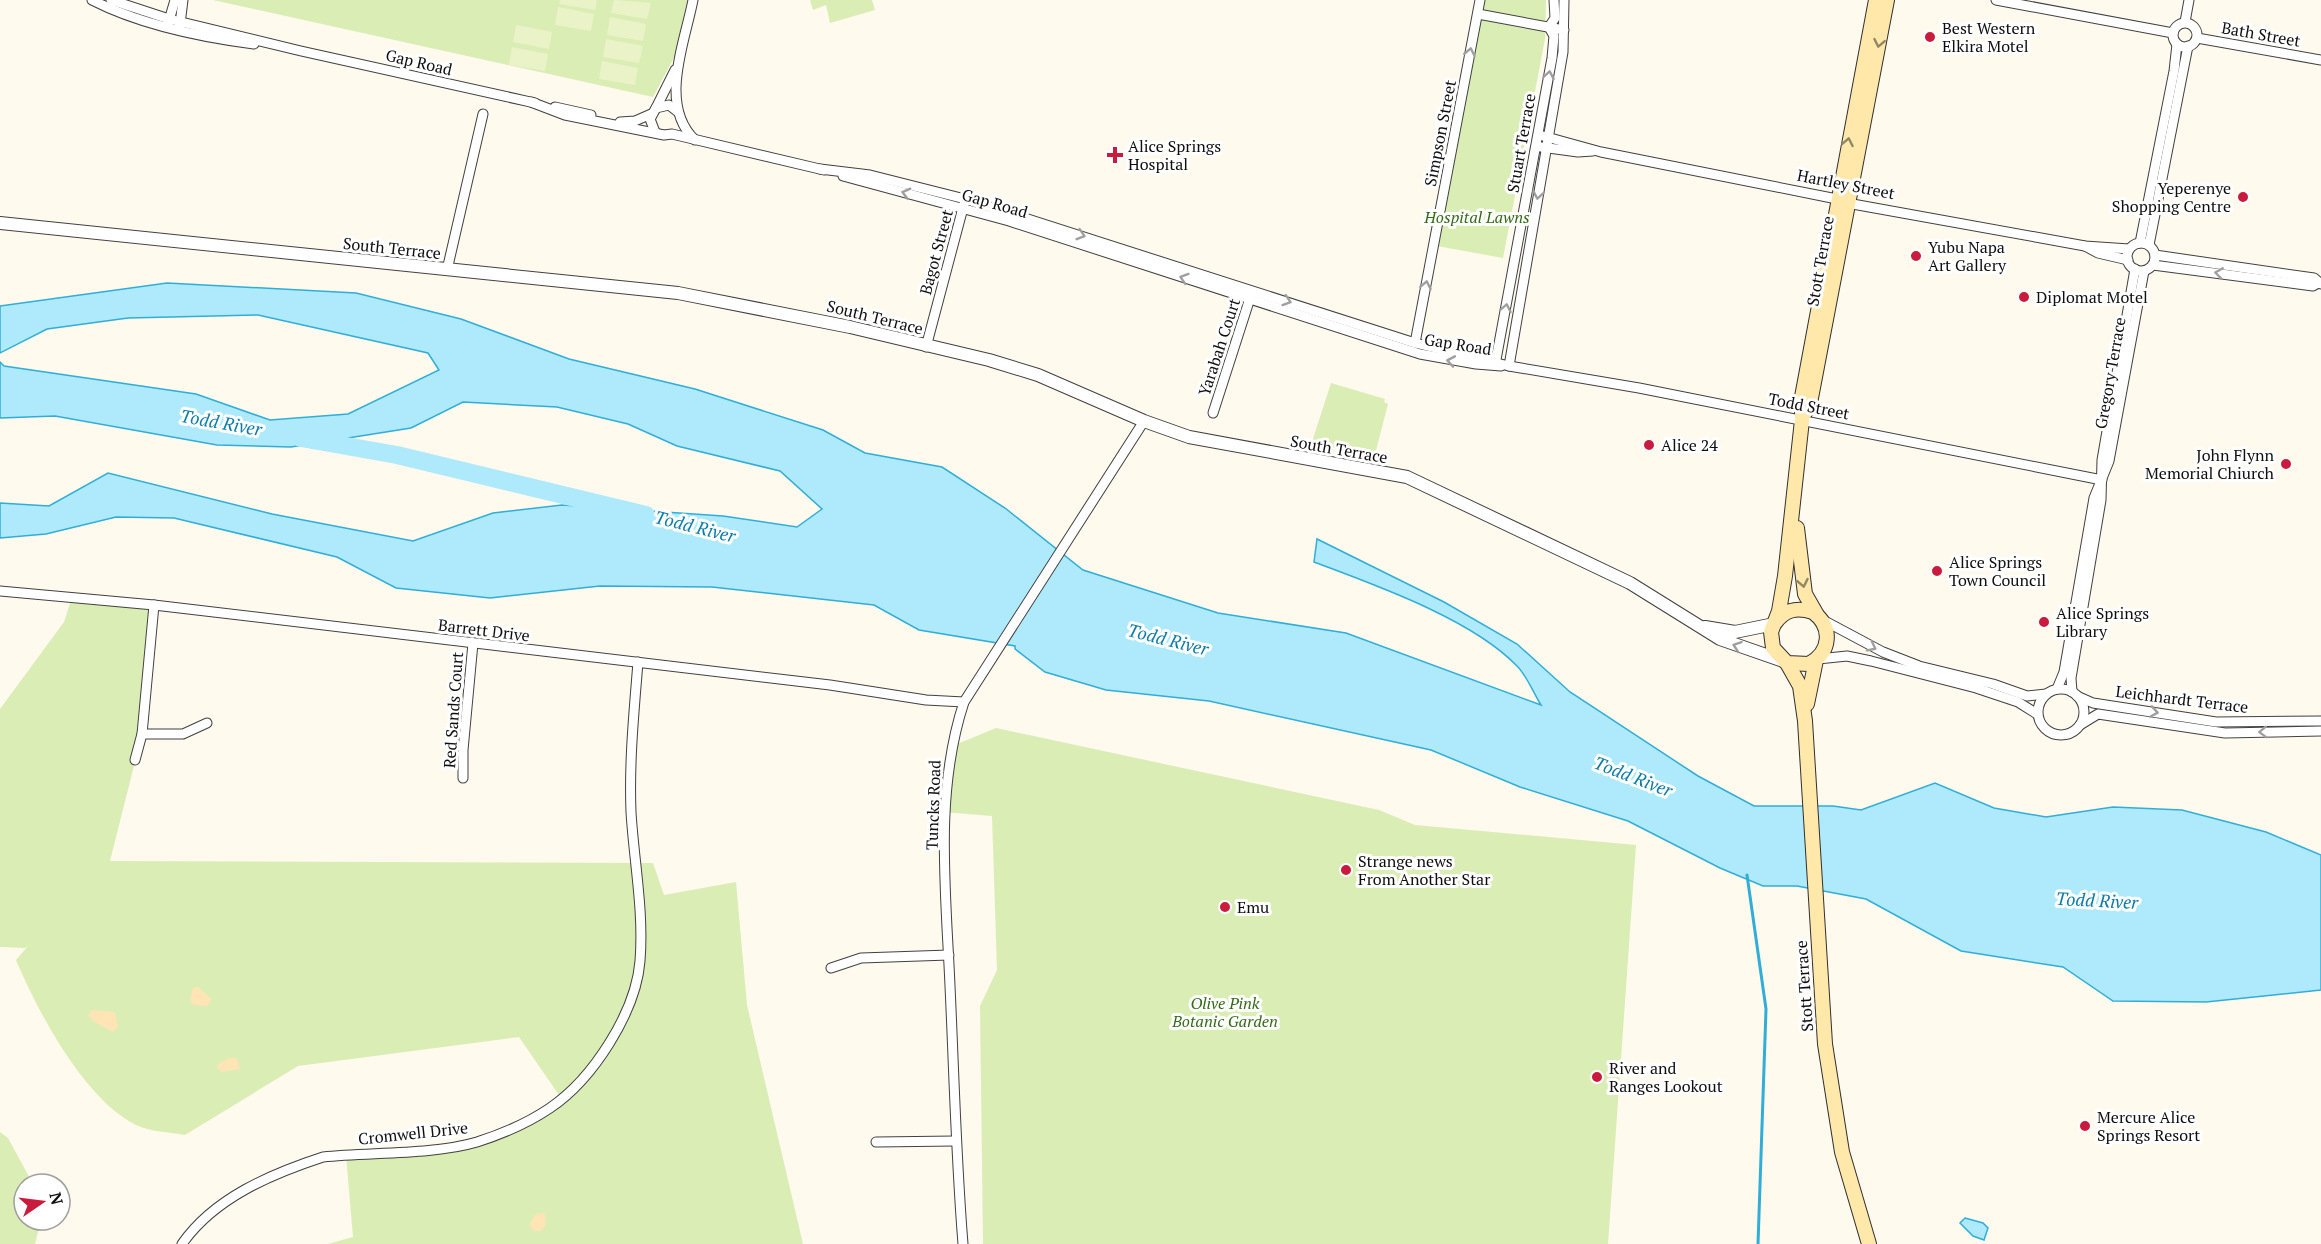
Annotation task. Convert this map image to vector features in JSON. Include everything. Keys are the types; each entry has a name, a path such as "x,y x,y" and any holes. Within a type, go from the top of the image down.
{"main road":[{"name":"Stott Terrace","path":"1842,201 1876,0"},
{"name":"Stott Terrace","path":"1774,623 1785,576 1802,420 1802,396 1842,201 1887,0"},
{"name":"Stott Terrace","path":"1794,483 1805,594 1820,618"},
{"path":"1795,609 1804,609 1820,618 1827,637 1826,645 1817,660 1802,666 1785,662 1777,656 1771,640 1774,623 1786,612 1795,609"},
{"name":"Stott Terrace","path":"1805,721 1817,660"},
{"name":"Stott Terrace","path":"1785,662 1800,686 1805,721 1825,1044 1835,1116 1850,1184 1869,1244"}],"street":[{"name":"Gap Road","path":"92,0 127,15 301,51 620,122 642,129"},
{"name":"Gap Road","path":"111,0 168,23"},
{"path":"168,23 175,0"},
{"path":"179,25 183,0"},
{"path":"672,134 678,129 680,116 676,89 693,0"},
{"name":"Simpson Street","path":"1414,343 1480,0"},
{"name":"Stuart Terrace","path":"1495,363 1554,46 1554,36 1549,27 1555,18 1554,0"},
{"name":"Stuart Terrace","path":"1509,366 1563,52 1564,0"},
{"path":"1996,0 2173,33"},
{"path":"2185,22 2189,0"},
{"path":"1478,14 1564,30"},
{"path":"2154,260 2144,244 2174,71 2177,44 2173,33 2177,25 2185,22"},
{"path":"2144,244 2188,46 2197,38 2196,29 2185,22"},
{"name":"Bath Street","path":"2197,38 2321,60"},
{"path":"2177,44 2188,46"},
{"path":"655,132 650,124 653,111 683,51"},
{"name":"Gap Road","path":"531,102 565,116 664,135 672,134 820,169 870,176 1010,217 1414,343 1509,366"},
{"path":"620,122 636,121 669,105 680,116 695,140"},
{"path":"447,270 483,114"},
{"name":"Hartley Street","path":"1538,136 1602,152 1842,201 2085,246 2129,249"},
{"name":"Hartley Street","path":"1536,146 1602,152"},
{"name":"Bagot Street","path":"926,347 964,204"},
{"name":"South Terrace","path":"0,223 678,293 850,327 926,347 989,360 1038,375 1144,421 1222,445 1407,477 1630,583 1720,639 1785,662"},
{"path":"2144,244 2129,249 2128,260 2139,270 2154,260 2314,278 2319,283"},
{"name":"Hartley Street","path":"2085,246 2098,254 2128,260"},
{"name":"Gregory Terrace","path":"2075,694 2071,678 2102,480 2102,460 2139,270"},
{"name":"Gap Road","path":"1251,294 1420,354 1495,363"},
{"name":"Yarabah Court","path":"1213,413 1251,294"},
{"name":"Todd Street","path":"1509,366 1802,420 2102,480"},
{"name":"Tuncks Road","path":"963,1244 955,1141 948,955 946,784 950,747 964,702 1144,421"},
{"name":"Gregory Terrace","path":"2057,689 2064,672 2094,498 2102,480"},
{"name":"Barrett Drive","path":"0,591 154,605 638,662 926,700 964,702"},
{"path":"135,760 142,734 154,605"},
{"path":"1820,618 1883,652 1919,666 1985,682 2027,696 2046,694 2057,689 2075,694 2084,713 2080,724 2066,735 2052,734 2042,726 2037,714 2039,703 2046,694"},
{"name":"South Terrace","path":"1693,623 1735,632 1774,623"},
{"name":"Red Sands Court","path":"463,778 463,750 472,643"},
{"path":"1817,660 1847,656 1871,661 1976,688 2018,702 2037,714"},
{"name":"Cromwell Drive","path":"182,1244 205,1218 232,1198 258,1183 323,1157 474,1143 511,1129 552,1107 602,1054 629,1009 640,963 641,929 631,812 630,762 638,662"},
{"name":"Leichhardt Terrace","path":"2075,694 2093,703 2216,722 2321,721"},
{"name":"Leichhardt Terrace","path":"2080,724 2097,714 2225,733 2321,731"},
{"path":"142,734 183,734 207,723"},
{"path":"831,968 861,958 948,955"},
{"path":"876,1142 955,1141"}],"green space":[{"path":"213,0 693,0 687,33 653,97"},
{"path":"560,0 597,0 595,10 559,4"},
{"path":"614,0 651,3 647,19 611,13"},
{"path":"810,0 872,0 875,10 830,23 826,5 813,10"},
{"name":"Hospital Lawns","path":"1485,0 1546,0 1545,39 1503,258 1437,246"},
{"path":"558,7 594,14 591,31 555,25"},
{"path":"610,17 646,24 643,41 607,35"},
{"path":"516,25 552,32 549,49 513,42"},
{"path":"606,39 643,46 639,63 603,57"},
{"path":"512,47 548,54 545,71 509,65"},
{"path":"602,61 638,68 635,85 599,79"},
{"path":"1331,383 1385,399 1384,402 1388,404 1374,458 1312,442"},
{"path":"72,597 154,605 142,734 110,861 653,863 664,895 736,882 747,1005 803,1244 328,1244 353,1237 346,1155 451,1146 511,1129 561,1098 519,1037 298,1066 185,1135 142,1127 117,1113 98,1096 81,1075 37,1004 16,960 28,946 25,948 0,947 0,709 64,622"},
{"name":"Olive Pink Botanic Garden","path":"996,728 1379,810 1415,825 1636,845 1608,1244 983,1244 980,1006 997,970 992,816 944,812 950,747"},
{"path":"0,1132 8,1138 26,1172 12,1172 12,1232 38,1232 35,1244 0,1244"}],"sand":[{"path":"198,987 212,999 207,1006 194,1005 190,1001 193,988"},
{"path":"92,1010 115,1012 118,1027 112,1032 93,1021 88,1015"},
{"path":"229,1058 237,1058 240,1069 222,1072 217,1068 218,1064"},
{"path":"545,1213 546,1224 541,1231 534,1231 529,1224 536,1214"}],"water":[{"path":"167,283 356,293 461,319 569,359 695,389 823,430 865,453 942,467 1005,508 1083,570 1218,613 1346,633 1541,705 1521,670 1498,649 1475,633 1422,605 1314,562 1317,539 1444,602 1517,644 1570,692 1698,776 1754,806 1833,806 1861,810 1935,783 1994,808 2046,817 2113,807 2182,810 2266,832 2321,855 2321,990 2206,1002 2113,1001 2063,967 1961,951 1866,899 1797,886 1763,886 1720,868 1628,821 1520,787 1431,750 1209,701 1106,690 1045,672 1015,649 1015,646 919,630 874,605 712,587 600,586 490,598 396,588 337,557 174,518 116,517 46,534 0,538 0,503 49,506 108,473 272,514 413,541 493,513 562,505 723,516 797,527 822,509 780,471 677,446 628,424 557,407 463,402 411,428 291,447 217,445 55,416 0,418 0,362 4,366 196,394 270,420 348,414 439,370 428,353 258,315 128,318 47,329 0,353 0,306"},
{"path":"1965,1218 1983,1223 1988,1228 1984,1240 1973,1236 1960,1223"}],"waterway":[{"name":"Todd River","path":"301,438 397,455 646,515"},
{"path":"1747,875 1766,1009 1758,1244"}],"place":[{"name":"Best Western Elkira Motel","path":"1930,37"},
{"name":"Alice Springs Hospital","path":"1115,155"},
{"name":"Yeperenye Shopping Centre","path":"2243,197"},
{"name":"Yubu Napa Art Gallery","path":"1916,256"},
{"name":"Diplomat Motel","path":"2024,297"},
{"name":"Alice 24","path":"1649,445"},
{"name":"John Flynn Memorial Chiurch","path":"2286,464"},
{"name":"Alice Springs Town Council","path":"1937,571"},
{"name":"Alice Springs Library","path":"2044,622"},
{"name":"Strange news From Another Star","path":"1346,870"},
{"name":"Emu","path":"1225,907"},
{"name":"River and Ranges Lookout","path":"1597,1077"},
{"name":"Mercure Alice Springs Resort","path":"2085,1126"}]}
